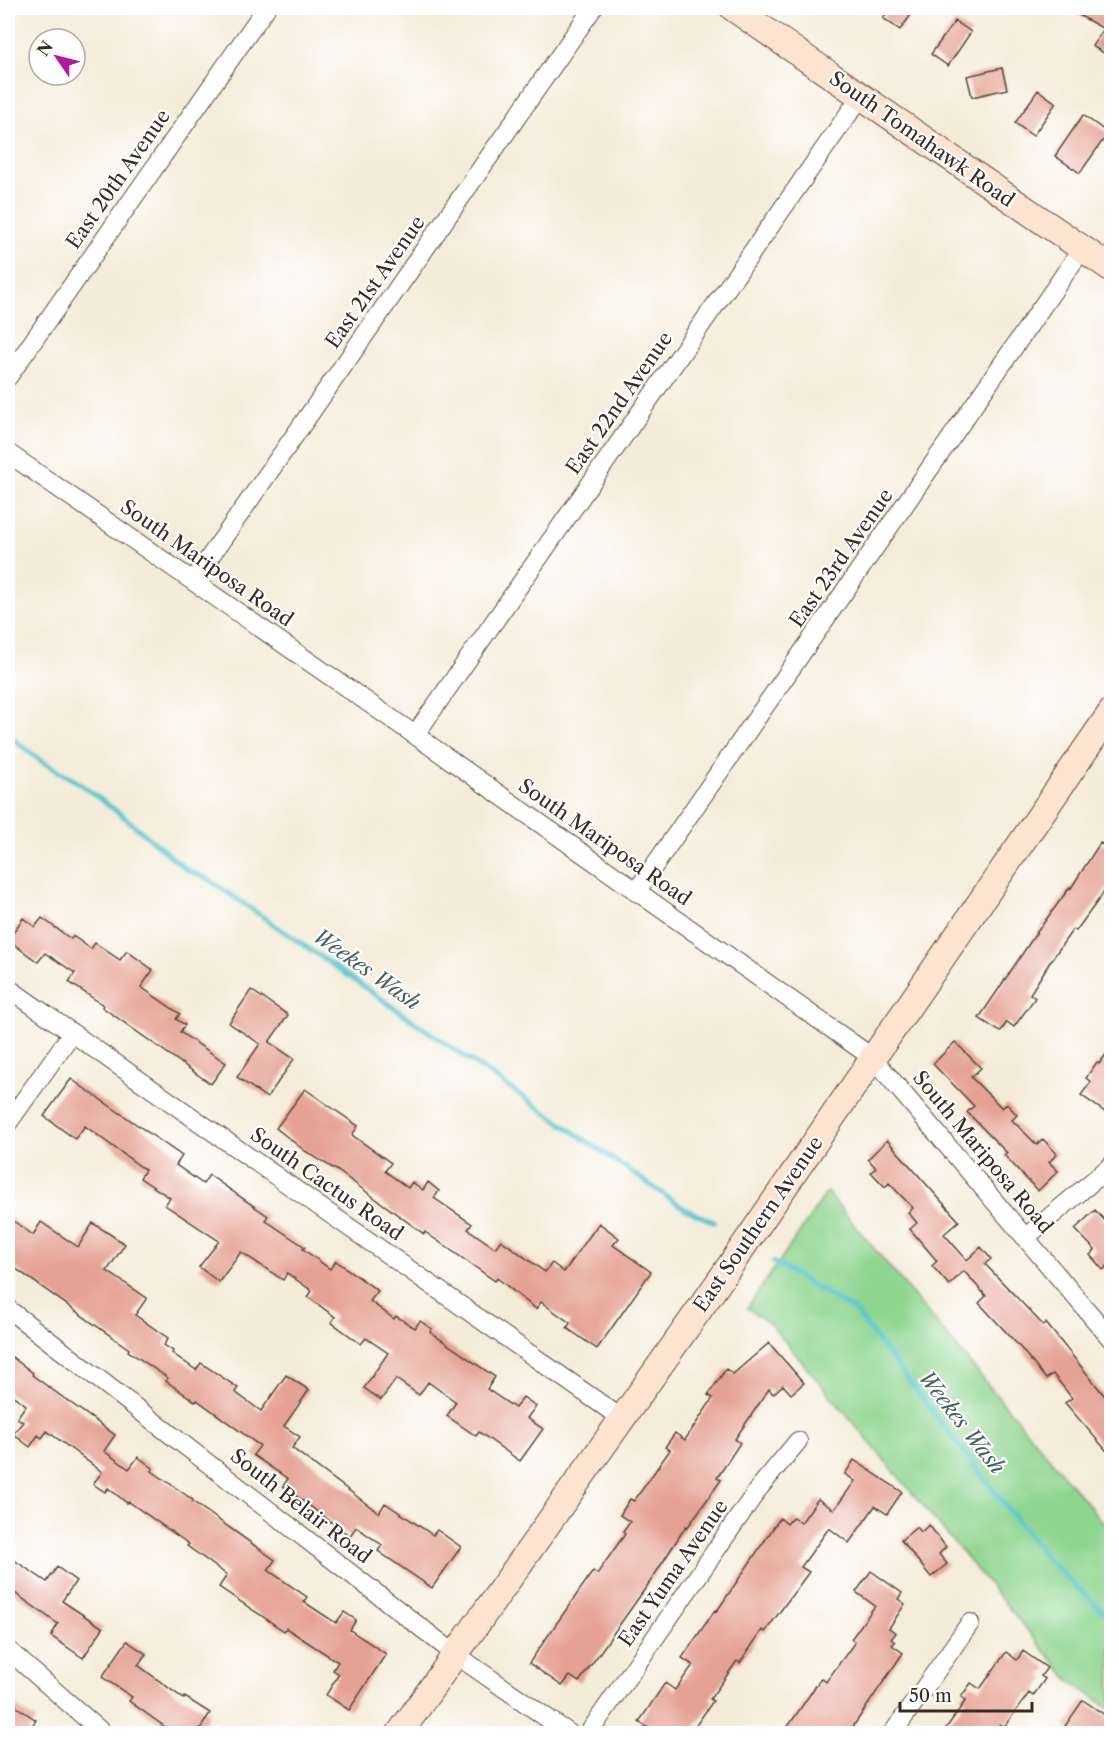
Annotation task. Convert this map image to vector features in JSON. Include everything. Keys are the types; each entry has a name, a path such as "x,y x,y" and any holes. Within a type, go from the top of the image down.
{"main road":[{"name":"South Tomahawk Road","path":"733,8 1112,269"},
{"name":"East Southern Avenue","path":"399,1734 762,1219 1112,711"}],"street":[{"name":"East 20th Avenue","path":"8,377 266,8"},
{"name":"East 21st Avenue","path":"193,582 593,8"},
{"name":"East 22nd Avenue","path":"415,735 861,96"},
{"name":"East 23rd Avenue","path":"636,892 1082,249"},
{"name":"South Mariposa Road","path":"8,453 415,735 873,1058 1112,1340"},
{"name":"South Cactus Road","path":"8,988 621,1418"},
{"path":"8,1123 72,1033"},
{"path":"1026,1238 1112,1165"},
{"name":"South Belair Road","path":"8,1309 455,1654 570,1734"},
{"name":"East Yuma Avenue","path":"588,1734 759,1488 798,1441"},
{"path":"891,1734 970,1623"},
{"path":"8,1650 104,1734"}],"green space":[{"path":"827,1192 1111,1532 1111,1709 1070,1681 771,1325 747,1308"}],"building":[{"path":"890,8 916,8 900,30 883,18"},
{"path":"1066,8 1112,8 1112,42 1104,53 1092,46 1104,29"},
{"path":"955,21 971,32 948,66 931,54"},
{"path":"1002,68 1007,89 972,97 967,76"},
{"path":"1038,90 1056,103 1033,136 1015,123"},
{"path":"1083,115 1108,133 1080,173 1055,156"},
{"path":"1100,843 1112,850 1112,881 1076,931 1073,929 1050,962 1030,994 1035,998 1014,1027 1007,1022 1000,1032 979,1018"},
{"path":"23,918 35,927 42,918 71,939 73,936 91,949 95,943 120,960 127,951 153,970 141,987 180,1014 176,1019 185,1025 180,1032 226,1063 211,1084 69,982 75,973 45,953 38,962 8,940"},
{"path":"251,990 288,1015 269,1042 294,1059 267,1098 237,1077 260,1044 229,1023"},
{"path":"955,1042 981,1068 971,1077 1002,1108 1007,1104 1017,1115 1012,1120 1037,1145 1043,1139 1057,1154 1049,1162 1058,1171 1038,1191 1004,1155 1007,1153 967,1112 974,1106 933,1064"},
{"path":"1112,1046 1112,1117 1081,1095 1091,1082 1086,1078"},
{"path":"71,1079 182,1156 176,1165 203,1184 209,1175 268,1216 265,1220 305,1247 303,1249 330,1269 336,1261 378,1291 370,1301 394,1319 396,1316 415,1328 420,1321 432,1329 430,1332 495,1377 487,1389 515,1408 523,1397 536,1406 527,1418 543,1429 520,1461 479,1432 476,1436 447,1416 456,1402 428,1382 419,1395 396,1379 381,1400 364,1388 388,1353 366,1338 361,1344 331,1322 335,1317 308,1297 312,1291 287,1273 283,1280 241,1252 219,1282 199,1267 219,1241 165,1205 170,1198 140,1178 145,1170 85,1126 75,1139 44,1116"},
{"path":"305,1089 358,1126 352,1135 391,1163 385,1171 408,1188 412,1182 423,1190 428,1182 439,1191 434,1198 472,1224 468,1229 495,1248 501,1240 545,1272 552,1263 564,1272 599,1223 619,1238 613,1245 651,1272 597,1349 567,1328 570,1323 541,1302 536,1309 497,1278 495,1281 425,1232 424,1234 338,1171 305,1151 276,1128"},
{"path":"887,1140 959,1221 944,1234 967,1260 981,1247 991,1259 985,1264 1043,1325 1046,1323 1112,1405 1112,1457 1065,1403 1072,1398 1053,1374 1046,1379 979,1303 986,1296 964,1271 949,1285 932,1266 937,1261 910,1229 917,1223 908,1212 913,1208 889,1183 885,1187 871,1172 876,1168 868,1159"},
{"path":"1095,1210 1112,1228 1112,1262 1103,1270 1090,1255 1095,1250 1075,1229"},
{"path":"8,1217 33,1235 41,1222 78,1247 93,1223 125,1244 107,1271 147,1298 135,1315 168,1338 164,1345 173,1351 172,1353 196,1370 201,1363 238,1388 235,1392 261,1411 286,1375 309,1390 284,1426 300,1437 292,1448 379,1513 385,1503 433,1535 437,1530 461,1547 432,1588 378,1551 382,1545 356,1527 350,1536 283,1486 288,1479 253,1455 260,1446 197,1400 196,1402 166,1381 168,1378 8,1263"},
{"path":"769,1343 804,1383 791,1394 783,1385 773,1394 769,1389 735,1439 740,1443 717,1478 721,1480 687,1528 686,1526 652,1579 579,1682 570,1676 562,1686 529,1663 593,1571 597,1574 625,1534 623,1532 630,1522 620,1515 630,1499 634,1501 670,1450 665,1447 675,1433 685,1440 713,1398 708,1395 726,1369 733,1374"},
{"path":"8,1354 33,1373 32,1375 115,1435 104,1451 129,1469 138,1457 153,1468 152,1471 275,1560 268,1570 307,1597 304,1602 336,1623 344,1612 356,1620 350,1630 386,1654 349,1710 326,1695 339,1674 333,1670 338,1662 286,1628 284,1631 219,1587 227,1575 187,1546 189,1544 129,1502 127,1503 108,1488 105,1492 93,1484 102,1472 47,1431 42,1438 38,1435 30,1447 13,1434 23,1422 17,1418 26,1405 8,1392"},
{"path":"854,1460 902,1492 887,1514 875,1506 849,1543 829,1528 801,1567 809,1572 765,1632 762,1630 740,1663 737,1661 710,1699 713,1701 690,1734 644,1734 648,1728 639,1722 665,1683 675,1690 693,1665 682,1658 780,1518 787,1524 793,1517 801,1523 818,1499 834,1510 855,1481 845,1474"},
{"path":"929,1525 946,1547 939,1554 947,1564 931,1577 901,1540 917,1527 921,1532"},
{"path":"8,1556 47,1582 57,1567 76,1581 62,1601 103,1628 83,1658 51,1636 58,1624 8,1588"},
{"path":"871,1571 902,1593 898,1599 905,1604 889,1628 896,1633 891,1639 895,1642 892,1645 903,1653 848,1734 783,1734 821,1678 826,1682 855,1642 851,1639 875,1606 856,1592"},
{"path":"127,1641 146,1654 138,1665 184,1699 185,1697 210,1713 197,1734 175,1734 129,1701 132,1697 102,1677"},
{"path":"1023,1651 1047,1668 1041,1676 1045,1679 1033,1696 1029,1693 1004,1727 1000,1724 993,1734 942,1734 966,1700 961,1697 971,1683 980,1689 1006,1652 1017,1660"},
{"path":"1083,1700 1112,1720 1112,1734 1077,1734 1065,1726"},
{"path":"8,1701 36,1720 27,1734 8,1734"}],"waterway":[{"name":"Weekes Wash","path":"8,735 41,761 76,781 123,816 187,870 208,879 685,1209 714,1222"},
{"name":"Weekes Wash","path":"773,1262 854,1310 1046,1558 1112,1620"}]}
